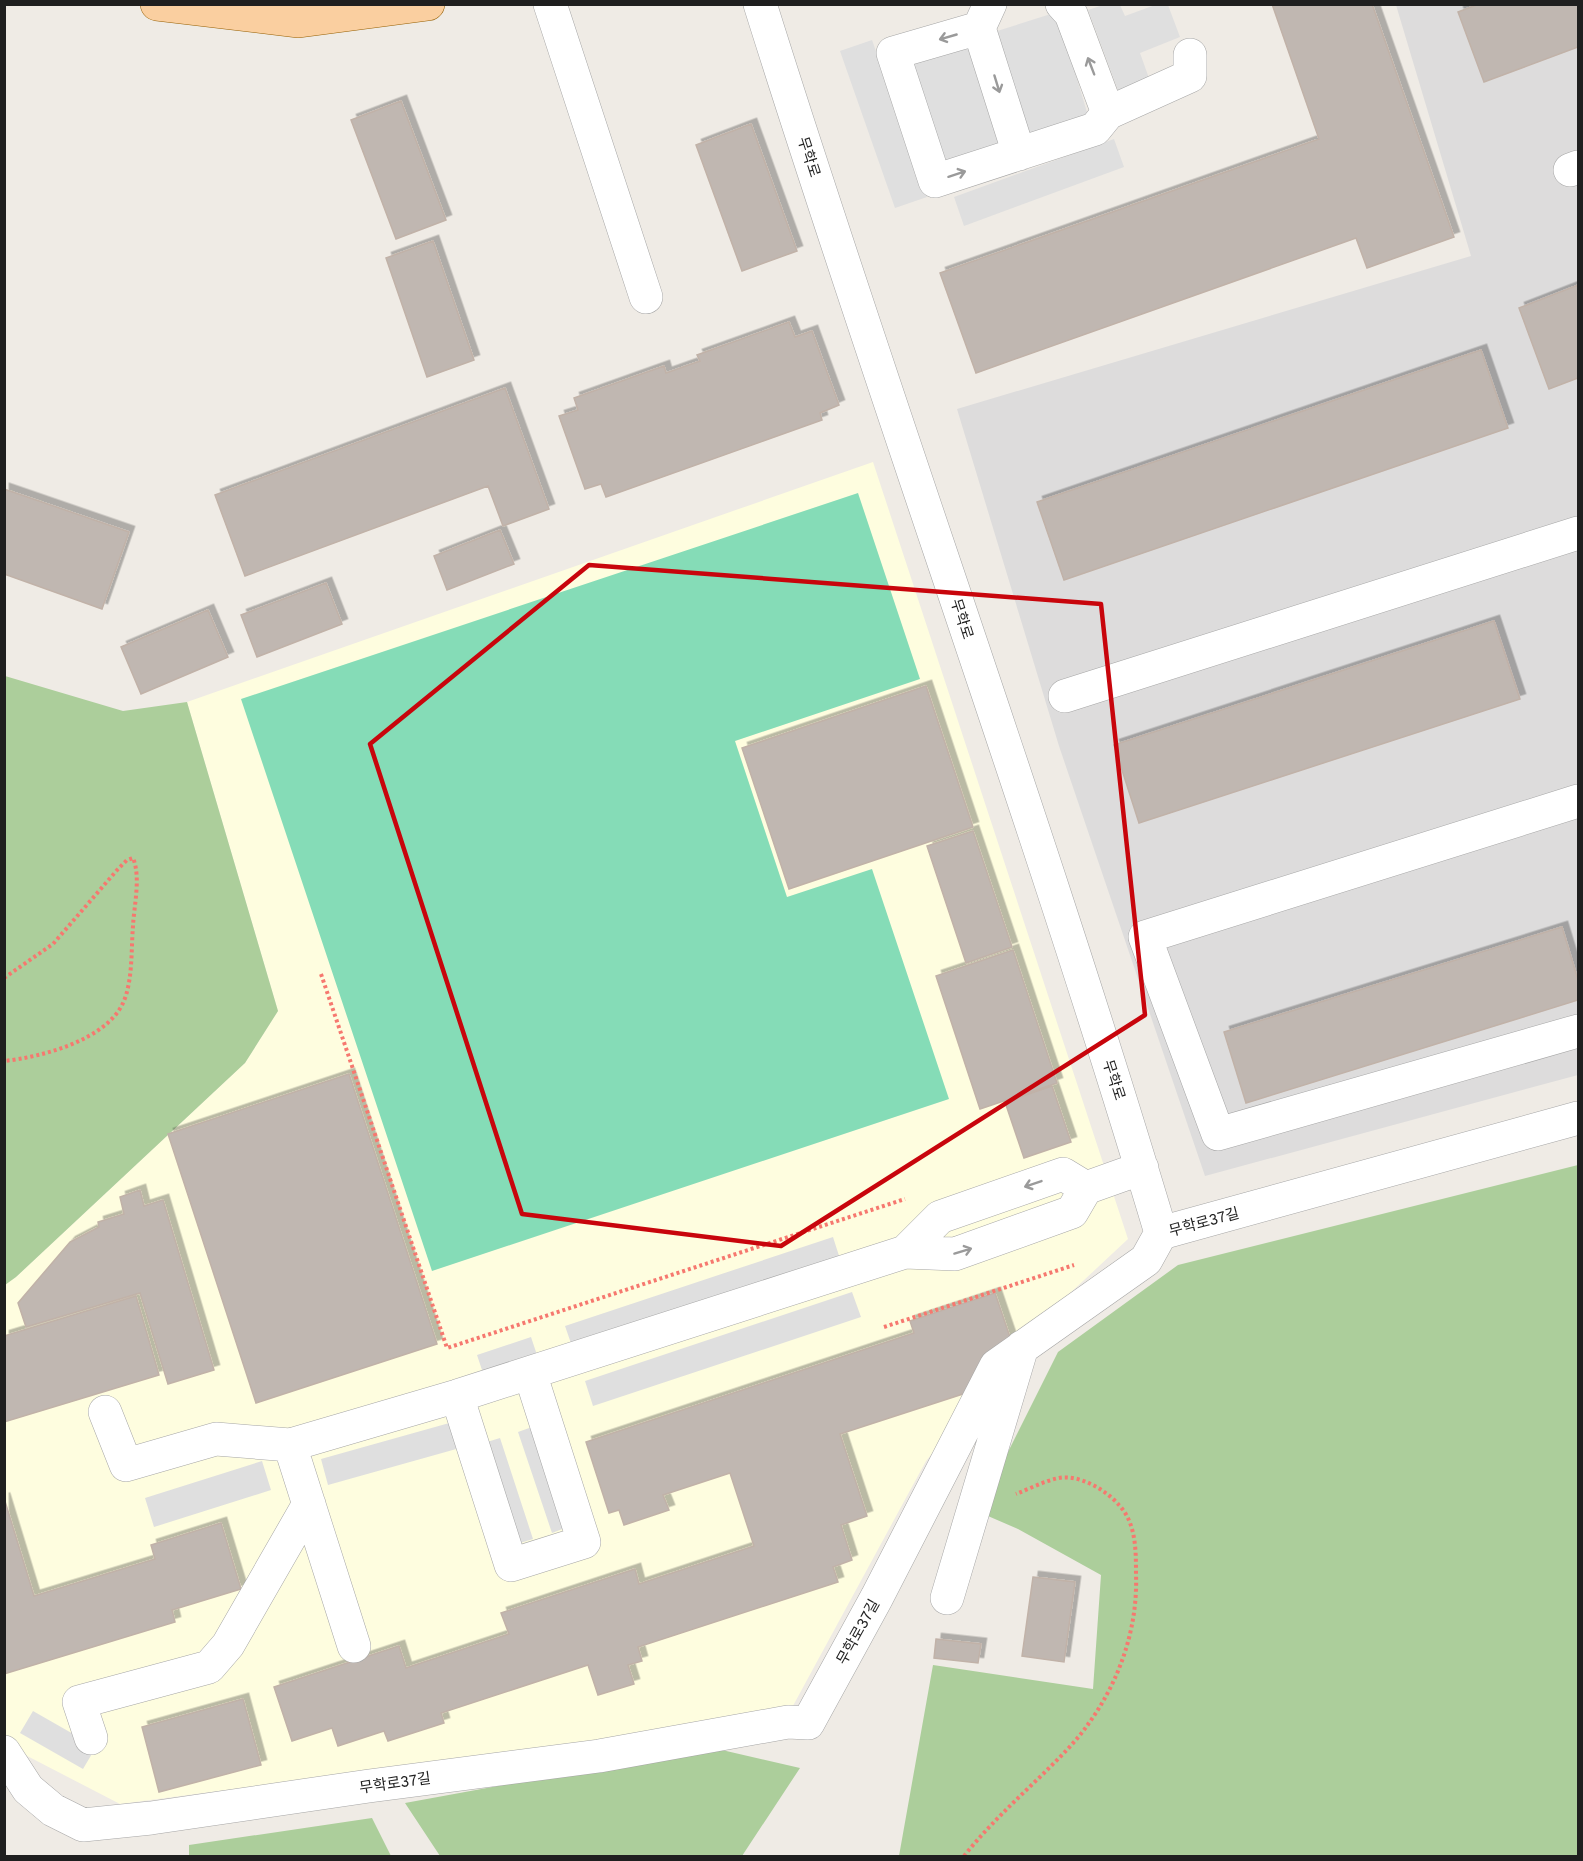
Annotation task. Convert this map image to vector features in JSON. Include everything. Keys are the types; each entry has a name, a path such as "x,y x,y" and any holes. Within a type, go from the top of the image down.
{"main road":[{"path":"157,4 299,13 428,4"}],"street":[{"path":"550,4 646,297"},
{"name":"무학로","path":"760,4 861,316 1074,953 1161,1233"},
{"path":"1062,4 1071,14 1108,113"},
{"path":"1018,154 985,16 893,53 934,181 1018,154 1095,129 1108,113 1190,76 1190,55"},
{"path":"1065,696 1578,534"},
{"path":"1578,801 1145,937 1218,1134 1578,1031"},
{"name":"무학로37길","path":"4,1752 28,1789 53,1810 83,1825 152,1818 369,1786 599,1756 788,1722 808,1723 877,1597 996,1366 1146,1260 1161,1233 1578,1118"},
{"path":"105,1412 126,1465 216,1439 290,1445 457,1396 905,1252 940,1217 1064,1174 1086,1188 1142,1168"},
{"path":"947,1598 1022,1347"},
{"path":"457,1396 511,1565 584,1542 530,1373"},
{"path":"290,1445 354,1646"},
{"path":"91,1737 79,1702 209,1667 228,1646 309,1504"}],"path":[{"path":"4,978 53,944 126,860 133,858 136,865 136,884 129,978 124,1001 113,1020 81,1040 28,1058 4,1061"},
{"path":"321,974 447,1348 916,1196"},
{"path":"884,1327 1079,1263"},
{"path":"964,1857 982,1833 1089,1724 1109,1689 1131,1636 1136,1612 1137,1587 1136,1553 1127,1515 1118,1503 1087,1482 1073,1478 1059,1478 1006,1498 981,1504 973,1513"}],"highlighted area":[{"path":"589,565 1101,604 1145,1015 781,1246 522,1214 370,744"}],"shaded area":[{"path":"1103,5 1120,5 1125,16 1155,5 1168,5 1180,37 1140,53 1150,81 1119,93 1088,10"},
{"path":"1396,5 1578,5 1578,1075 1205,1176 1059,746 957,409 1471,256"},
{"path":"1057,12 1089,119 1025,138 994,32"},
{"path":"970,38 1002,144 938,164 906,57"},
{"path":"872,40 927,197 895,208 840,51"},
{"path":"1114,139 1124,167 964,226 954,197"},
{"path":"873,462 1128,1239 1007,1352 963,1416 926,1461 788,1715 120,1804 6,1745 4,1739 4,1285 16,1277 245,1063 278,1011 187,702"},
{"path":"833,1237 841,1262 574,1352 565,1326"},
{"path":"852,1292 861,1317 593,1406 585,1381"},
{"path":"531,1337 539,1361 485,1379 477,1355"},
{"path":"460,1420 467,1446 328,1485 321,1459"},
{"path":"532,1427 565,1528 552,1533 518,1432"},
{"path":"500,1438 533,1539 520,1543 487,1442"},
{"path":"262,1461 271,1490 154,1527 145,1498"},
{"path":"33,1711 96,1747 83,1769 20,1733"}],"green space":[{"path":"858,493 920,679 735,741 787,897 872,869 949,1099 432,1271 241,699"},
{"path":"5,676 123,711 187,702 278,1011 245,1063 5,1285"},
{"path":"1578,1165 1578,1856 899,1856 933,1665 1093,1689 1101,1575 1018,1529 981,1513 993,1482 1058,1352 1178,1265"},
{"path":"709,1747 800,1768 742,1856 440,1856 405,1803"},
{"path":"372,1818 391,1856 189,1856 189,1845"}],"building":[{"path":"1272,4 1372,4 1454,237 1367,268 1356,238 976,373 940,273 1319,139"},
{"path":"1479,4 1578,4 1578,47 1484,82 1458,12"},
{"path":"401,101 446,220 396,239 351,120"},
{"path":"751,124 797,251 742,271 696,145"},
{"path":"433,241 474,360 427,377 386,258"},
{"path":"1578,285 1578,378 1549,389 1519,308"},
{"path":"789,322 795,337 812,331 839,405 820,413 822,420 606,497 601,484 585,489 559,416 578,410 574,398 664,366 666,373 700,361 697,355"},
{"path":"1481,350 1508,428 1064,580 1037,502"},
{"path":"505,388 549,509 503,526 488,486 245,576 215,495"},
{"path":"4,489 129,532 102,609 4,574"},
{"path":"500,530 514,564 447,590 434,556"},
{"path":"326,583 342,624 257,657 241,615"},
{"path":"208,610 228,657 141,694 121,647"},
{"path":"1494,621 1520,699 1139,823 1114,745"},
{"path":"926,686 973,827 789,889 742,748"},
{"path":"973,831 1012,947 966,963 927,846"},
{"path":"1562,927 1578,980 1578,1000 1246,1103 1224,1032"},
{"path":"1013,950 1057,1083 980,1109 936,976"},
{"path":"349,1074 437,1344 256,1403 168,1134"},
{"path":"1052,1086 1071,1142 1024,1158 1005,1102"},
{"path":"140,1190 144,1206 163,1200 214,1370 168,1384 140,1293 26,1327 18,1303 70,1242 99,1227 98,1222 124,1214 120,1197"},
{"path":"995,1293 1013,1346 972,1391 840,1434 867,1516 841,1525 852,1560 833,1567 838,1582 638,1647 642,1661 628,1665 634,1684 598,1695 588,1665 441,1713 444,1723 388,1741 384,1731 338,1746 332,1728 292,1741 274,1687 399,1646 406,1668 509,1634 501,1613 635,1569 639,1584 754,1546 730,1473 663,1495 669,1510 624,1525 619,1510 609,1513 586,1442 914,1333 910,1321"},
{"path":"136,1296 159,1375 4,1422 4,1336"},
{"path":"4,1498 34,1596 155,1559 151,1545 221,1523 241,1589 172,1610 175,1622 4,1674"},
{"path":"1033,1577 1075,1582 1064,1662 1022,1656"},
{"path":"936,1639 981,1644 978,1663 934,1658"},
{"path":"243,1699 261,1765 159,1792 142,1727"}]}
